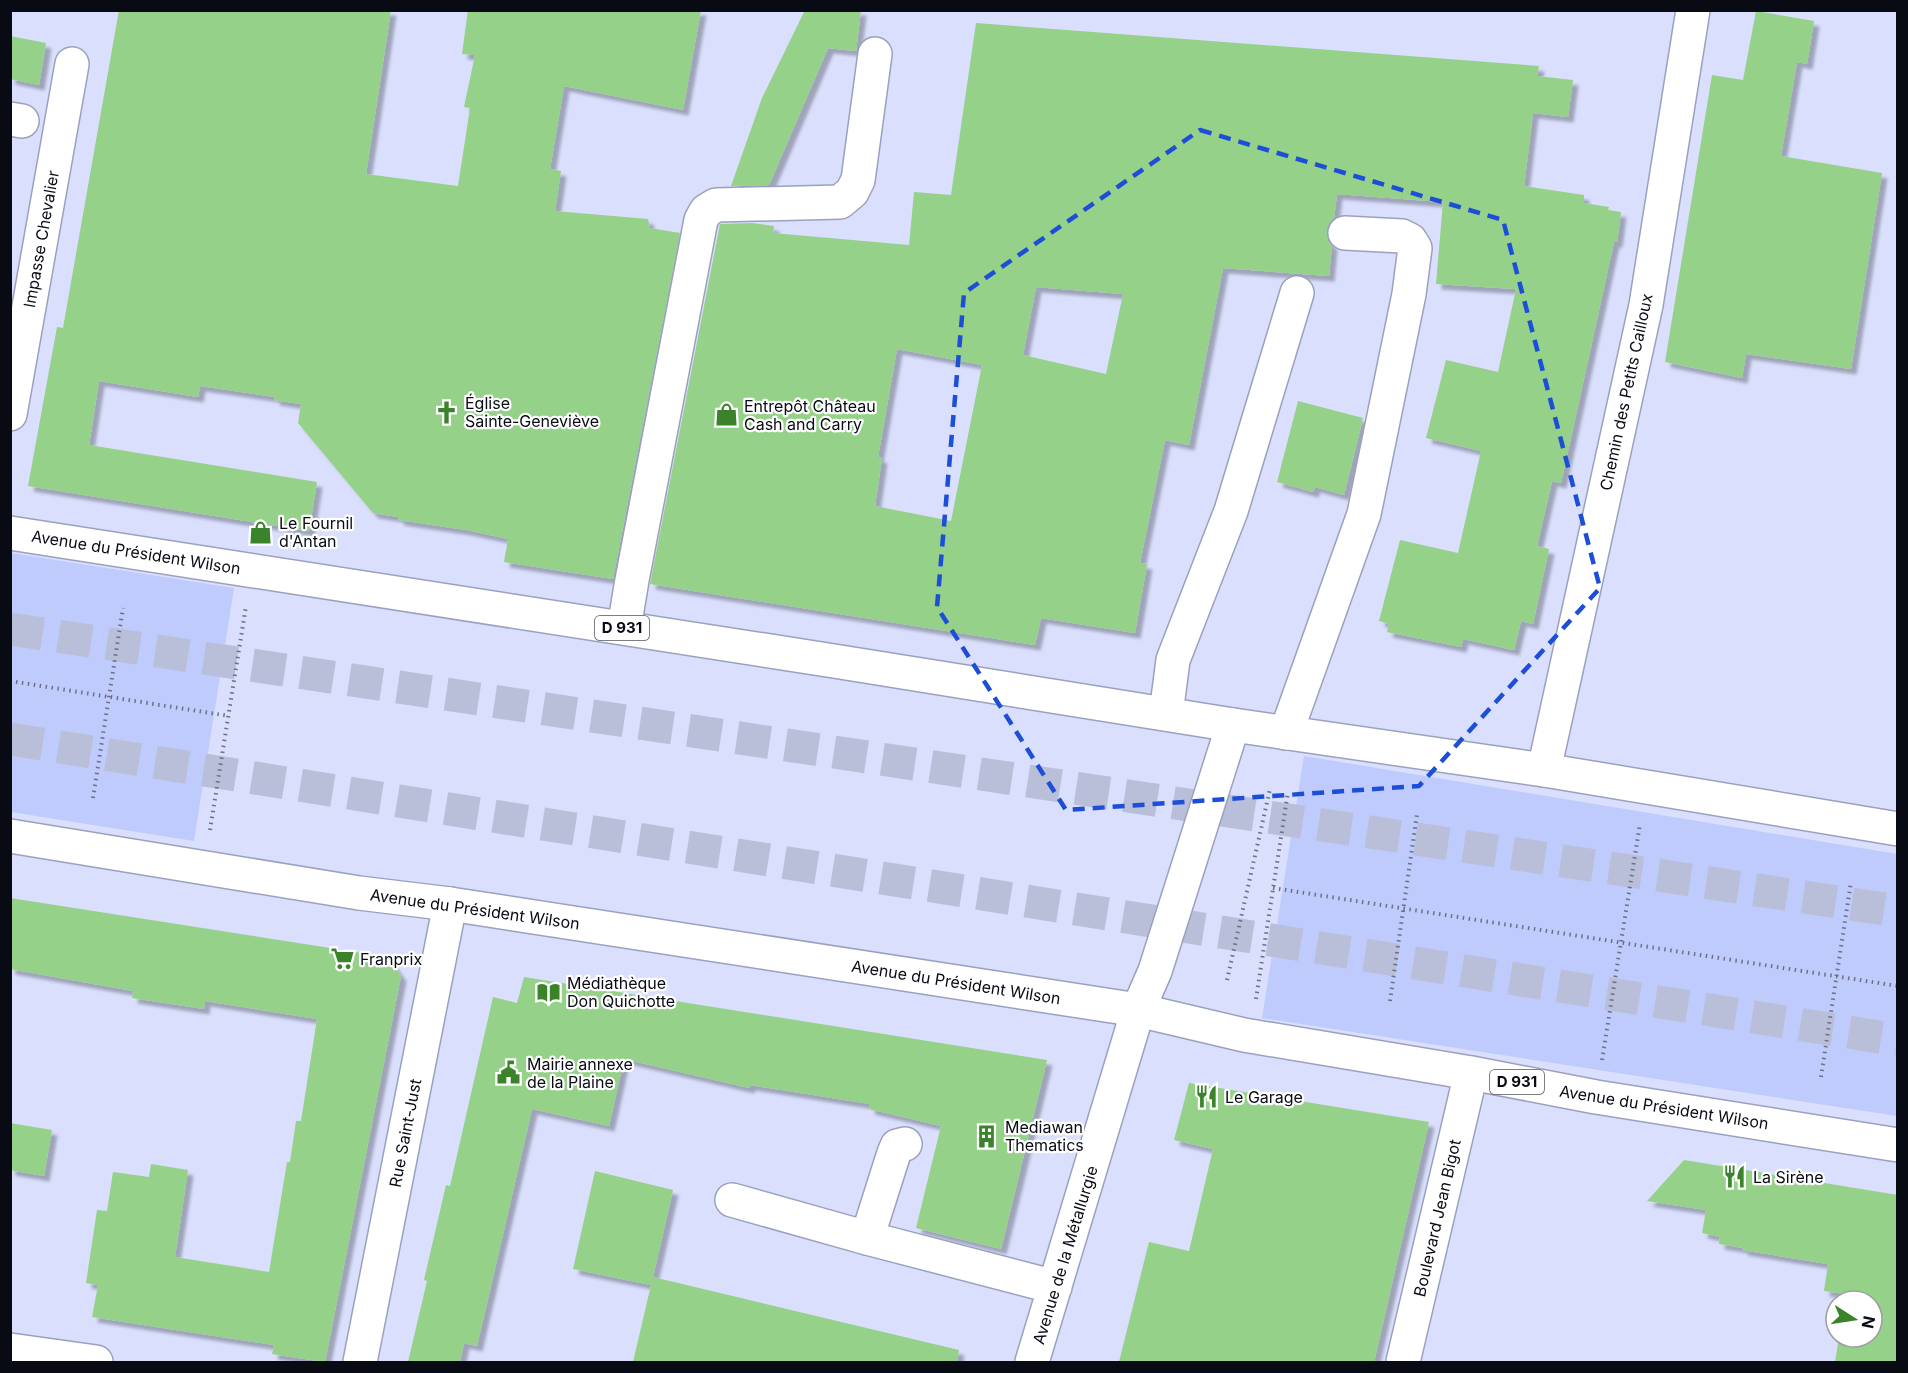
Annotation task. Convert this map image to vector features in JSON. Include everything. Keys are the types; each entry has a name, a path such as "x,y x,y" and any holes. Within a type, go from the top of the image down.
{"main road":[{"name":"Chemin des Petits Cailloux","path":"1544,770 1646,305 1693,10"},
{"path":"624,628 701,220 706,211 716,205 840,202 852,192 858,180 875,54"},
{"name":"Impasse Chevalier","path":"10,414 72,64"},
{"path":"1286,733 1364,514 1409,294 1415,248 1410,240 1402,236 1345,233"},
{"path":"1166,714 1173,660 1231,511 1297,293"},
{"name":"Avenue du Président Wilson","path":"10,533 1233,725 1544,770 1898,828"},
{"name":"Avenue de la Métallurgie","path":"1032,1362 1138,1010 1155,971 1233,725"},
{"name":"Avenue du Président Wilson","path":"10,836 347,891 450,904 1138,1010 1244,1035 1471,1073 1596,1097 1898,1145"},
{"name":"Rue Saint-Just","path":"360,1362 450,904"},
{"name":"Boulevard Jean Bigot","path":"1403,1362 1471,1073"},
{"path":"867,1238 894,1153 897,1146 905,1144"},
{"path":"732,1200 1055,1287"},
{"path":"10,1350 96,1362"}],"path":[{"path":"208,840 214,817 252,570"},
{"path":"93,798 123,609"},
{"path":"10,681 229,716"},
{"path":"1602,1061 1646,788"},
{"path":"1227,980 1270,789"},
{"path":"1258,985 1288,792"},
{"path":"1390,1001 1417,814"},
{"path":"1821,1077 1851,882"},
{"path":"1273,888 1898,986"}],"highlighted area":[{"path":"1200,130 1503,220 1600,588 1419,786 1066,810 937,607 964,293"}],"shaded area":[{"path":"11,553 234,588 194,841 11,812"},
{"path":"1304,756 1897,854 1897,1116 1262,1018"}],"building":[{"path":"119,10 391,10 366,174 458,186 470,108 464,107 475,55 462,54 468,10 701,10 683,110 564,86 550,169 561,171 555,211 648,219 650,228 680,233 613,579 504,562 508,539 399,520 398,517 373,513 298,423 301,404 274,400 275,397 200,386 198,397 99,381 89,445 317,482 309,531 28,486 57,327 63,328"},
{"path":"805,10 861,10 856,51 828,48 769,185 731,186 762,98"},
{"path":"1756,11 1814,21 1807,64 1797,62 1781,156 1882,173 1851,369 1746,354 1742,378 1665,362 1712,75 1743,80"},
{"path":"976,23 1539,66 1537,76 1573,80 1568,117 1533,113 1524,186 1584,195 1584,203 1609,207 1608,210 1621,212 1617,242 1614,242 1561,483 1552,481 1537,546 1549,549 1533,624 1521,621 1514,650 1463,639 1461,647 1387,632 1389,624 1379,621 1400,540 1458,553 1481,451 1426,438 1446,360 1498,372 1516,289 1436,284 1443,202 1337,194 1334,218 1326,231 1328,241 1332,245 1329,276 1223,268 1189,445 1165,440 1140,563 1147,564 1135,633 1041,618 1035,645 650,584 720,224 752,223 774,226 773,233 909,245 914,192 951,195","holes":["1036,287 1123,294 1106,374 1023,355","897,349 982,365 951,521 875,506 882,458 878,457"]},
{"path":"10,36 46,43 39,85 10,79"},
{"path":"1298,401 1363,418 1344,495 1315,487 1313,492 1277,482"},
{"path":"10,898 388,957 401,976 325,1362 272,1354 274,1345 92,1317 98,1285 86,1283 97,1210 107,1211 113,1172 149,1177 151,1164 188,1170 175,1257 269,1272 287,1162 290,1162 296,1121 301,1121 317,1019 205,1001 204,1009 132,998 133,991 10,969"},
{"path":"524,977 1047,1060 1001,1249 916,1228 941,1126 869,1109 870,1104 750,1085 749,1088 624,1059 609,1126 532,1109 477,1346 464,1343 460,1362 408,1362 446,1185 450,1186 493,997 517,1003"},
{"path":"1189,1083 1429,1122 1374,1362 1119,1362 1149,1242 1189,1251 1213,1149 1174,1140"},
{"path":"10,1123 52,1130 44,1176 10,1170"},
{"path":"1684,1160 1898,1195 1898,1362 1835,1362 1837,1349 1884,1349 1884,1289 1824,1289 1828,1264 1719,1244 1720,1237 1702,1233 1706,1210 1647,1201"},
{"path":"595,1171 673,1190 653,1277 959,1350 957,1362 633,1362 651,1285 573,1269"}],"tunnel":[{"path":"10,629 1898,911"},
{"path":"10,739 1898,1040"}],"place":[{"name":"Église Sainte-Geneviève","path":"447,412"},
{"name":"Entrepôt Château Cash and Carry","path":"726,415"},
{"name":"Le Fournil d'Antan","path":"261,532"},
{"name":"Franprix","path":"342,959"},
{"name":"Médiathèque Don Quichotte","path":"549,992"},
{"name":"Mairie annexe de la Plaine","path":"509,1073"},
{"name":"Le Garage","path":"1207,1097"},
{"name":"Mediawan Thematics","path":"987,1136"},
{"name":"La Sirène","path":"1735,1177"}]}
